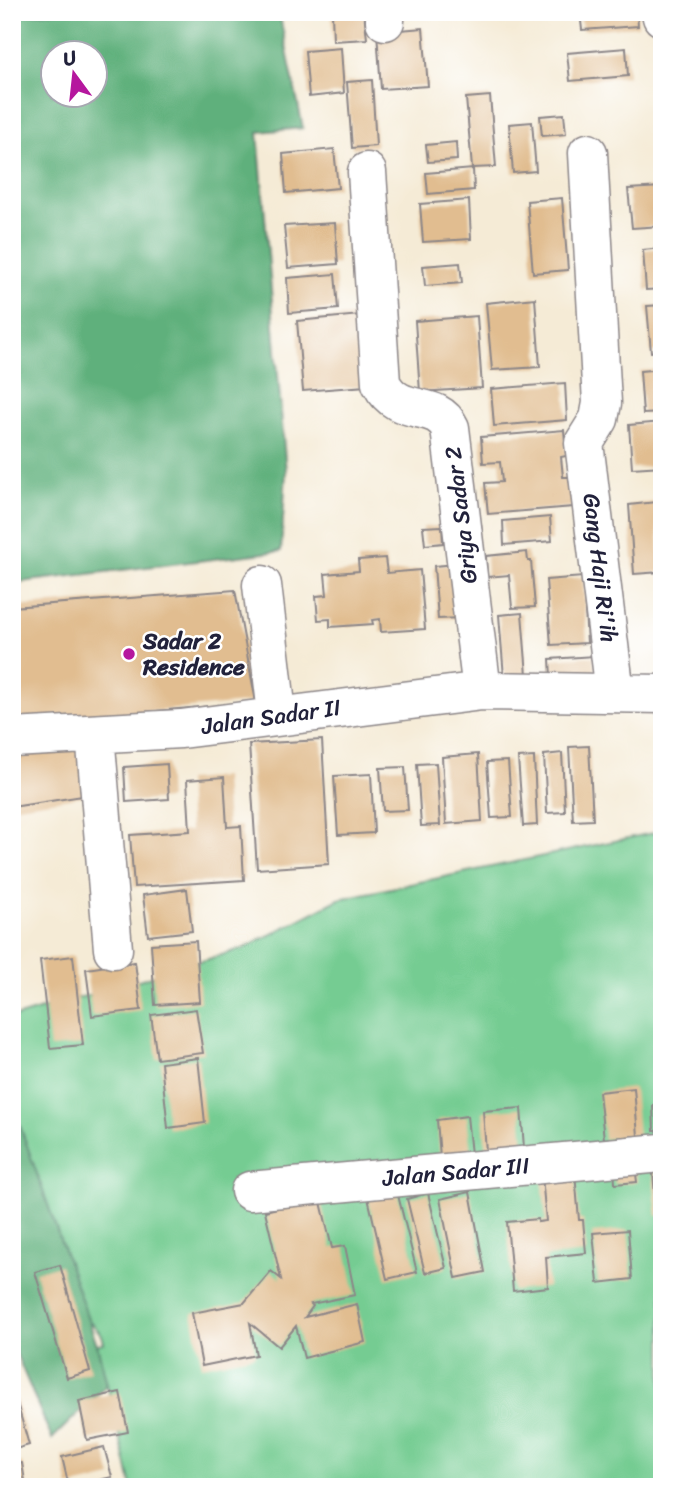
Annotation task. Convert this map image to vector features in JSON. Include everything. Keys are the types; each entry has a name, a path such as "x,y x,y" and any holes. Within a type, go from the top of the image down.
{"street":[{"name":"Gang Haji Ri'ih","path":"588,153 602,403 599,419 584,443 615,693"},
{"name":"Griya Sadar 2","path":"366,172 381,383 394,402 438,414 445,418 450,428 482,691"},
{"path":"262,585 277,714"},
{"name":"Jalan Sadar II","path":"12,738 181,729 277,714 482,691 662,694"},
{"path":"95,734 113,949"},
{"name":"Jalan Sadar III","path":"250,1191 662,1153"}],"green space":[{"path":"49,12 279,12 303,128 258,132 286,472 281,551 12,583 12,16"},
{"path":"662,831 662,1487 132,1487 97,1344 104,1343 102,1335 12,1231 12,1018 245,948 339,899"},
{"path":"12,1103 97,1344 107,1385 52,1439 12,1344"}],"building":[{"path":"332,12 364,12 367,39 333,41"},
{"path":"580,12 637,12 638,26 582,30"},
{"path":"423,28 428,86 381,89 377,32"},
{"path":"341,48 344,93 309,97 305,51"},
{"path":"626,48 628,76 570,81 567,53"},
{"path":"372,80 376,146 352,148 347,82"},
{"path":"490,96 496,167 472,168 466,98"},
{"path":"564,114 566,134 542,136 540,116"},
{"path":"532,122 536,171 513,173 509,124"},
{"path":"456,142 457,160 428,162 426,145"},
{"path":"334,149 338,188 286,193 283,154"},
{"path":"473,169 474,190 428,194 426,173"},
{"path":"662,187 662,226 632,228 628,189"},
{"path":"562,198 568,270 533,273 527,201"},
{"path":"469,200 471,239 423,242 420,204"},
{"path":"335,223 338,264 288,268 284,226"},
{"path":"662,248 662,289 646,290 643,250"},
{"path":"460,263 462,283 425,286 423,266"},
{"path":"335,274 338,309 289,313 287,278"},
{"path":"535,298 540,367 492,370 486,303"},
{"path":"662,305 662,351 651,352 647,306"},
{"path":"360,315 366,386 303,391 297,321"},
{"path":"477,316 482,388 420,392 415,321"},
{"path":"662,369 662,413 643,414 640,371"},
{"path":"565,383 567,420 494,426 491,389"},
{"path":"662,422 662,466 632,468 629,425"},
{"path":"564,430 566,456 561,457 563,477 570,477 573,507 488,514 485,483 502,482 500,462 483,463 481,437"},
{"path":"656,502 661,572 634,574 629,505"},
{"path":"550,517 552,541 504,545 503,521"},
{"path":"442,526 443,543 425,545 423,527"},
{"path":"527,552 528,561 531,561 535,607 512,608 509,575 487,577 486,556"},
{"path":"385,558 387,573 420,570 425,629 381,632 380,619 372,620 373,624 330,627 330,619 318,620 316,596 327,595 325,574 359,571 358,560"},
{"path":"456,564 460,618 438,619 434,566"},
{"path":"583,577 587,643 551,645 546,580"},
{"name":"Sadar 2 Residence","path":"235,590 256,702 12,724 12,607"},
{"path":"522,613 527,675 504,677 499,615"},
{"path":"594,656 595,674 551,677 550,659"},
{"path":"322,740 329,864 257,869 249,744"},
{"path":"81,745 89,795 12,807 12,756"},
{"path":"589,746 593,820 573,821 569,747"},
{"path":"562,753 565,812 547,813 544,755"},
{"path":"478,754 482,821 446,824 442,757"},
{"path":"534,757 537,825 523,826 518,758"},
{"path":"508,761 512,817 491,818 487,762"},
{"path":"436,763 440,825 421,826 417,764"},
{"path":"167,764 169,799 126,802 124,767"},
{"path":"405,767 408,810 383,811 380,768"},
{"path":"371,774 374,833 338,835 334,776"},
{"path":"224,777 227,827 241,826 244,880 134,887 130,835 190,831 187,780"},
{"path":"187,889 192,931 148,936 143,895"},
{"path":"196,941 200,1002 155,1005 151,944"},
{"path":"73,956 83,1045 50,1048 40,960"},
{"path":"135,962 141,1010 92,1016 86,969"},
{"path":"196,1009 203,1053 157,1059 151,1015"},
{"path":"198,1058 205,1123 168,1128 161,1063"},
{"path":"634,1088 638,1136 604,1139 599,1092"},
{"path":"662,1104 662,1130 654,1131 653,1105"},
{"path":"521,1108 524,1148 486,1152 483,1111"},
{"path":"467,1116 471,1154 440,1157 437,1120"},
{"path":"652,1163 662,1163 662,1215 657,1216"},
{"path":"635,1166 637,1182 615,1184 614,1168"},
{"path":"575,1173 579,1220 583,1220 586,1253 546,1257 548,1287 513,1291 507,1222 538,1219 538,1222 546,1221 542,1176"},
{"path":"397,1191 417,1272 387,1279 368,1198"},
{"path":"470,1192 485,1272 456,1278 440,1199"},
{"path":"428,1193 446,1268 425,1273 407,1199"},
{"path":"320,1198 332,1248 345,1246 355,1295 311,1304 313,1306 305,1317 357,1304 365,1342 304,1358 296,1326 279,1347 250,1323 256,1355 202,1366 192,1313 244,1303 271,1271 281,1279 265,1211"},
{"path":"628,1230 632,1279 598,1283 593,1233"},
{"path":"60,1265 90,1371 67,1378 35,1272"},
{"path":"120,1392 128,1432 87,1440 79,1401"},
{"path":"15,1396 29,1445 12,1450 12,1397"},
{"path":"104,1447 112,1477 69,1487 62,1457"},
{"path":"22,1463 26,1487 12,1487 12,1464"}],"place":[{"name":"Sadar 2 Residence","path":"129,654"}]}
